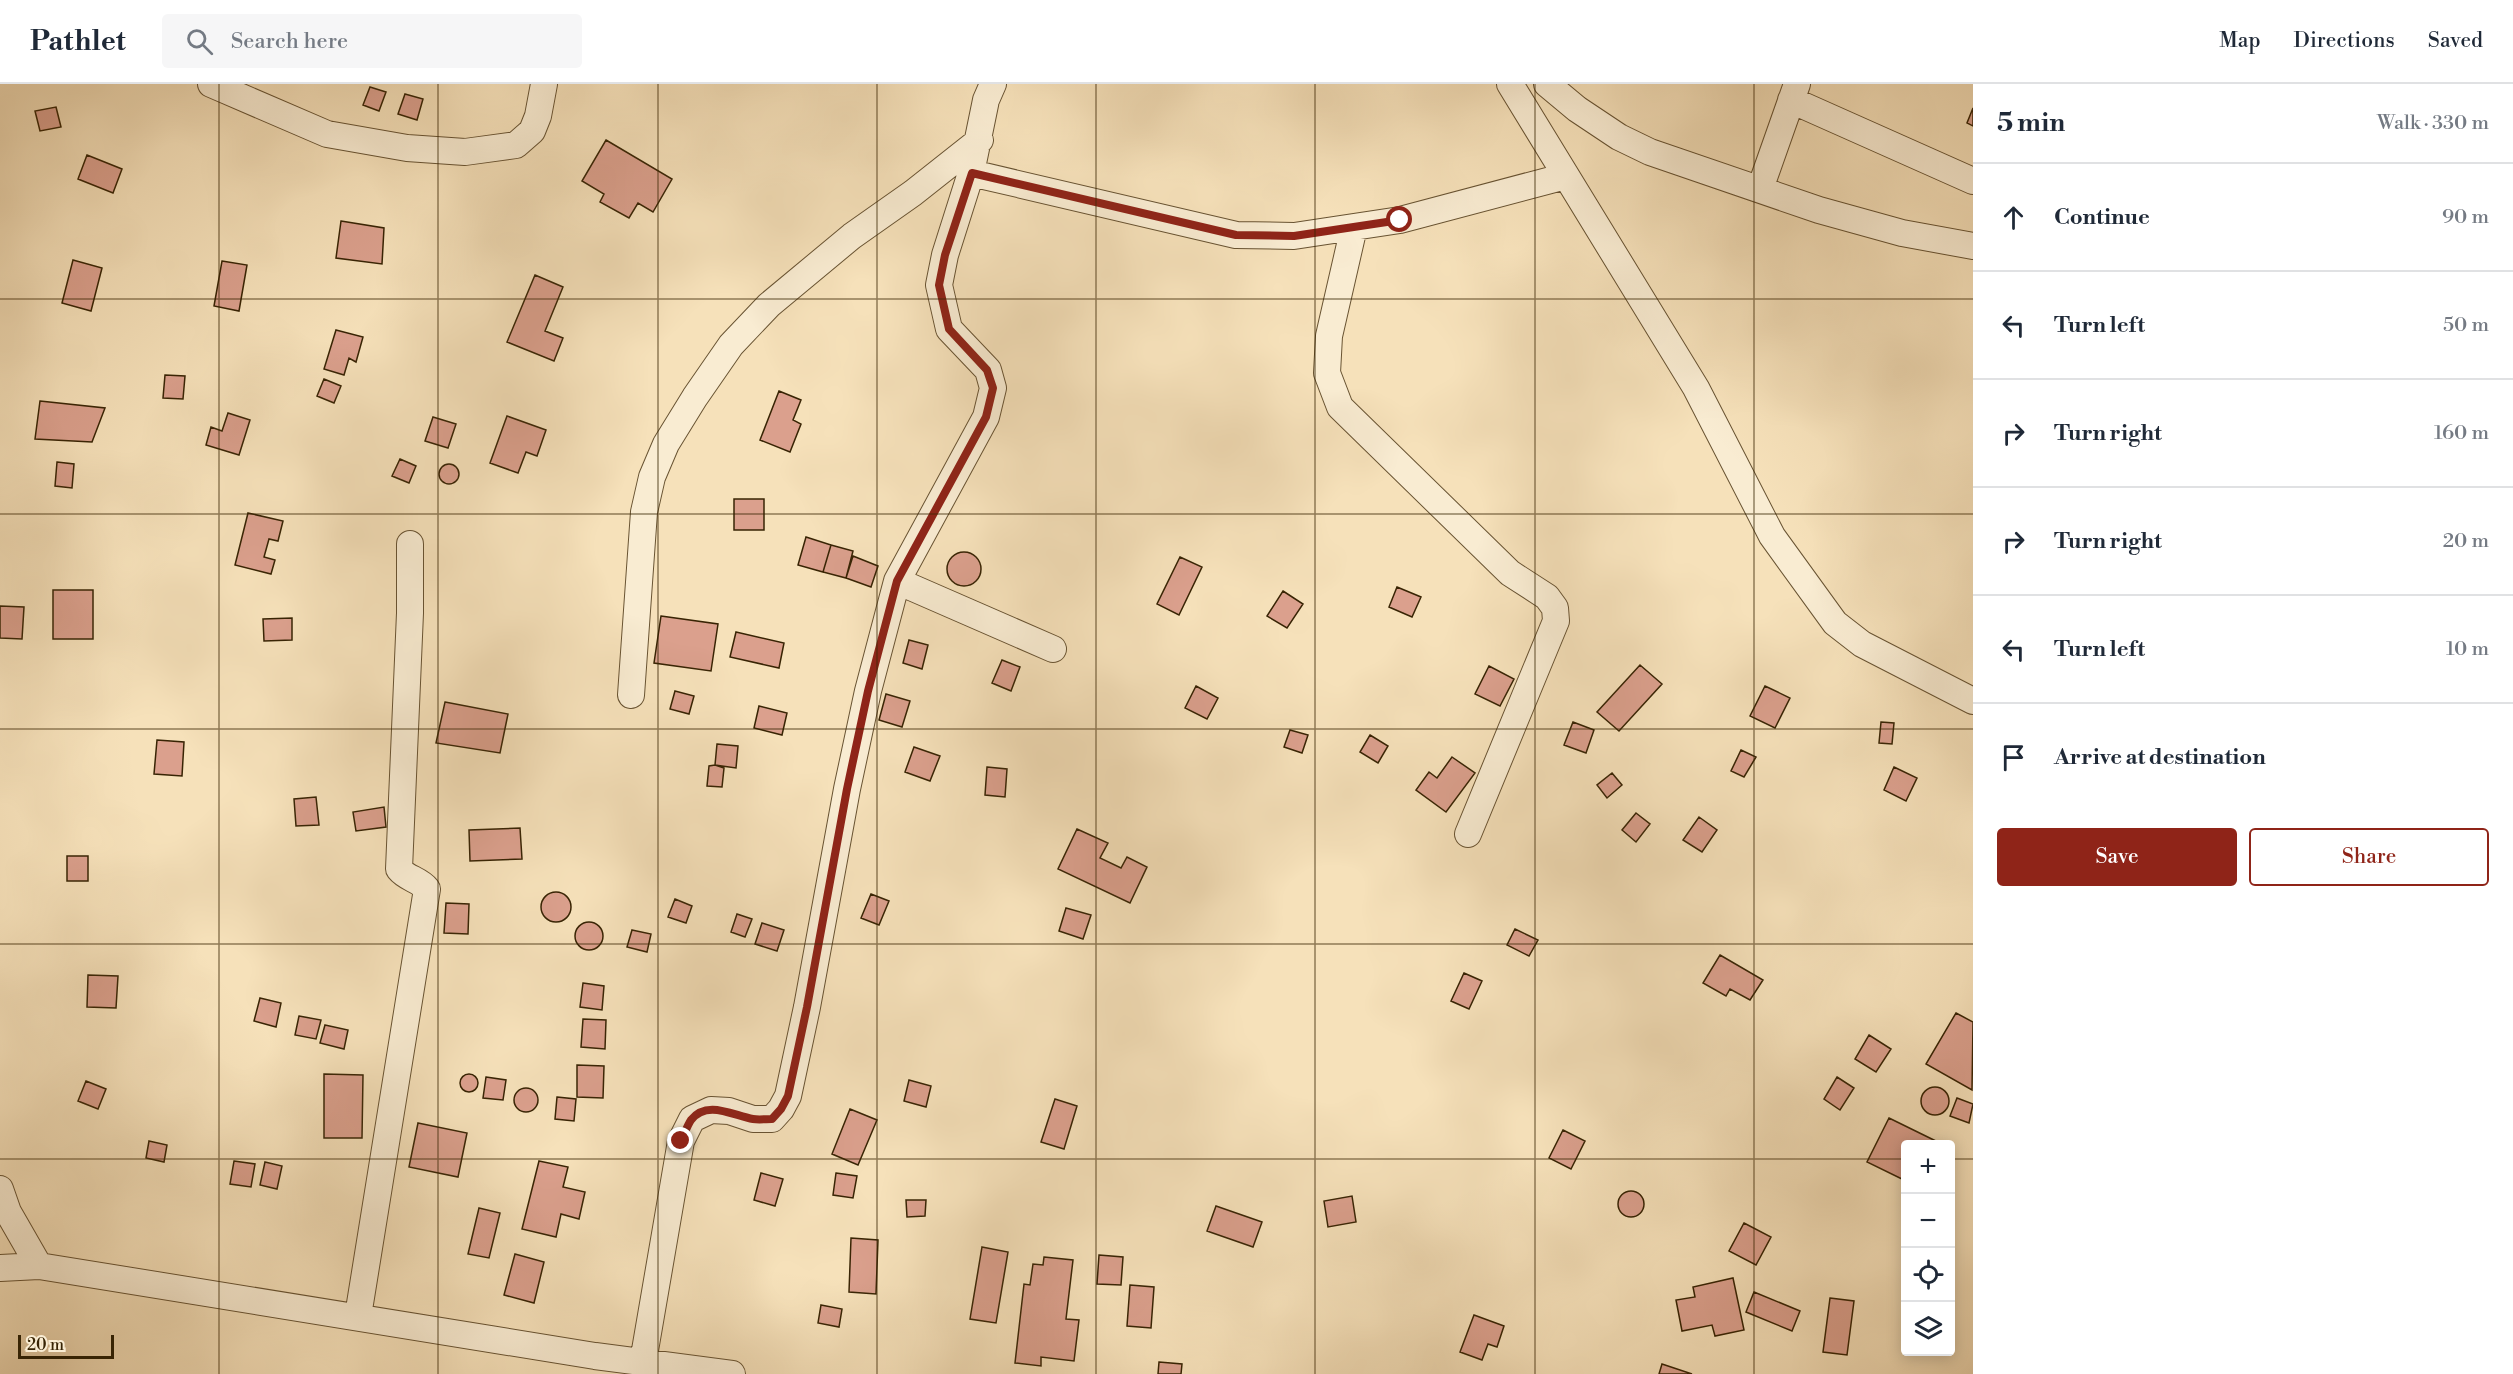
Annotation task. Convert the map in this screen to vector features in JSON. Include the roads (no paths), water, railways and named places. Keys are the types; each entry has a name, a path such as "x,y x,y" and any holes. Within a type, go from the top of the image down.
{"street":[{"path":"211,84 327,134 407,148 465,152 516,146 532,131 538,116 544,84"},
{"path":"643,1362 681,1141 692,1119 711,1110 729,1111 753,1119 772,1119 788,1096 863,713 897,581 986,417 993,388 987,370 949,329 939,285 945,255 972,173 986,100 993,84"},
{"path":"1509,84 1696,388 1772,536 1835,623 1862,644 1973,701"},
{"path":"1547,84 1577,110 1618,137 1650,152 1819,210 1902,233 1973,246"},
{"path":"1760,189 1794,92 1973,181"},
{"path":"631,695 644,512 652,477 666,444 695,397 731,345 769,305 852,236 913,193 980,140"},
{"path":"972,173 1236,235 1294,236 1400,220 1566,176"},
{"path":"1354,227 1329,336 1328,373 1340,407 1510,573 1547,597 1555,608 1556,621 1468,834"},
{"path":"358,1316 427,889 417,880 408,878 399,869 410,613 410,544"},
{"path":"897,581 1053,649"},
{"path":"0,1189 8,1212 39,1266"},
{"path":"0,1268 39,1266 643,1362 732,1374"}]}
